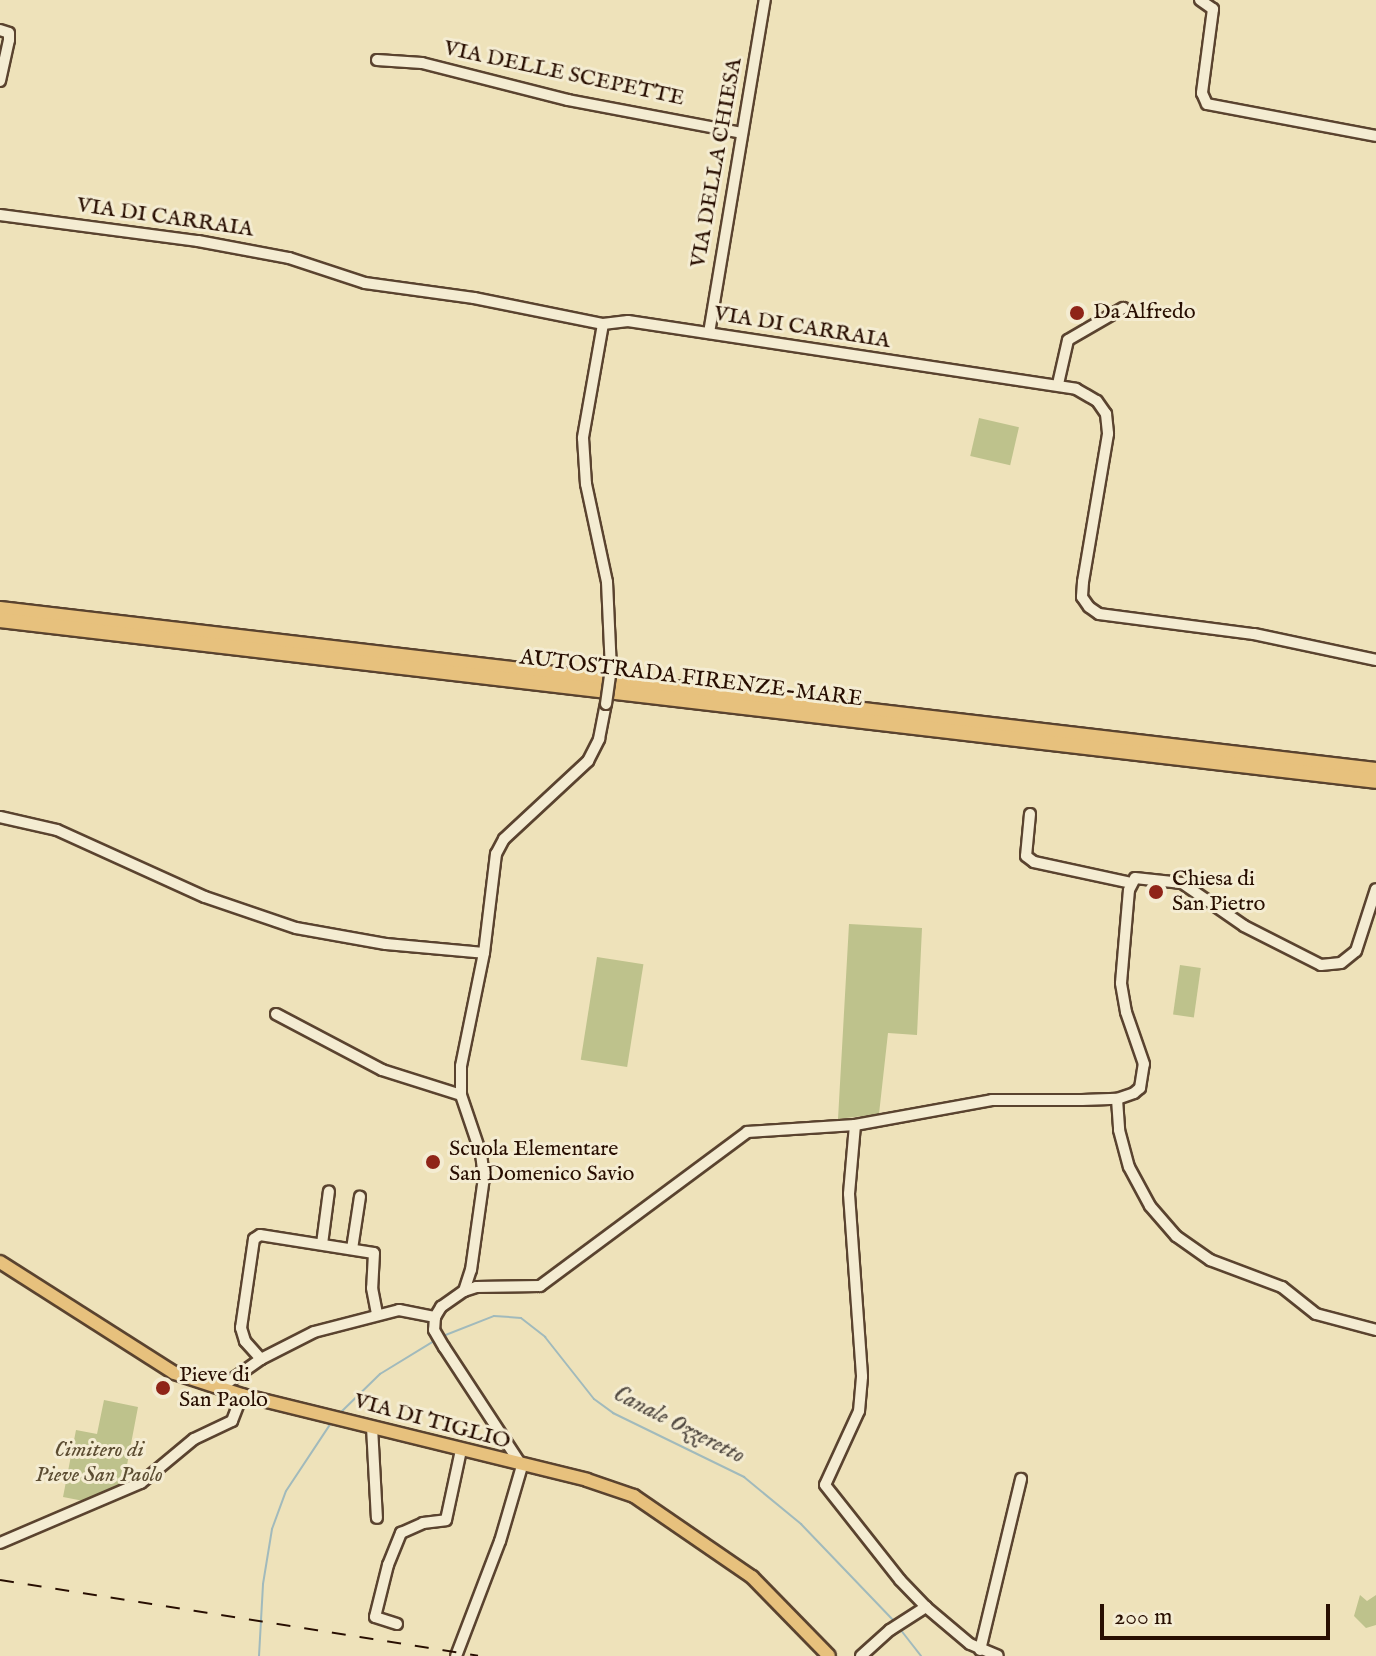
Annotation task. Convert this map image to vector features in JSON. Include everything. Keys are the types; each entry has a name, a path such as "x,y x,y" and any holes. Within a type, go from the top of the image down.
{"highway":[{"name":"AUTOSTRADA FIRENZE-MARE","path":"0,609 1376,770"},
{"name":"AUTOSTRADA FIRENZE-MARE","path":"0,620 1376,781"}],"main road":[{"name":"VIA DI TIGLIO","path":"0,1262 156,1364 220,1388 587,1480 634,1496 752,1577 829,1656"}],"street":[{"name":"VIA DELLA CHIESA","path":"709,333 765,0"},
{"path":"1200,0 1213,9 1202,93 1207,104 1376,136"},
{"path":"0,30 9,33 9,40 0,81"},
{"name":"VIA DELLE SCEPETTE","path":"377,60 422,63 568,100 742,133"},
{"name":"VIA DI CARRAIA","path":"0,215 198,241 289,258 365,283 474,298 603,324 628,321 997,378 1058,384 1097,401 1106,414 1108,434 1083,582 1082,597 1089,607 1099,614 1254,634 1376,660"},
{"path":"1058,384 1068,340 1123,308"},
{"path":"464,1291 471,1270 484,1178 481,1154 461,1095 461,1066 484,953 496,854 504,839 588,761 599,739 606,704 612,628 607,582 586,484 583,438 603,324"},
{"path":"1030,814 1026,856 1034,862 1131,883 1141,876 1182,883 1244,926 1321,965 1341,963 1356,951 1376,889"},
{"path":"0,817 57,830 205,897 296,928 386,944 484,953"},
{"path":"456,1656 500,1541 522,1466 434,1330 435,1317 441,1307 464,1291 476,1287 540,1286 747,1132 855,1125 992,1100 1117,1099 1134,1093 1144,1076 1143,1054 1126,1012 1121,983 1131,883"},
{"path":"276,1014 382,1070 461,1095"},
{"path":"1117,1099 1119,1130 1129,1167 1150,1206 1176,1236 1210,1260 1282,1287 1316,1314 1376,1330"},
{"path":"855,1125 849,1194 862,1377 859,1411 825,1485 900,1580 926,1607 980,1650 998,1656"},
{"path":"322,1244 329,1191"},
{"path":"352,1249 360,1197"},
{"path":"261,1359 245,1341 241,1328 254,1239 260,1235 374,1253 372,1288 377,1314"},
{"path":"220,1388 261,1359 314,1332 377,1314 406,1310 435,1317"},
{"path":"0,1543 141,1483 194,1439 232,1421 242,1395"},
{"path":"372,1427 377,1518"},
{"path":"397,1624 375,1617 388,1565 401,1533 423,1523 446,1520 461,1450"},
{"path":"980,1650 1021,1479"},
{"path":"861,1656 890,1630 926,1607"}],"green space":[{"path":"979,418 1019,427 1010,465 970,456"},
{"path":"849,924 922,928 917,1035 888,1033 879,1114 838,1119"},
{"path":"597,957 643,964 627,1067 581,1060"},
{"path":"1180,965 1201,968 1194,1017 1173,1015"},
{"name":"Cimitero di Pieve San Paolo","path":"104,1400 138,1407 123,1486 89,1502 63,1497 76,1430 97,1434"},
{"path":"1360,1595 1367,1601 1376,1595 1376,1625 1366,1628 1354,1616"}],"waterway":[{"name":"Canale Ozzeretto","path":"443,1336 494,1316 521,1318 545,1337 594,1399 613,1413 744,1477 801,1524 894,1621"},
{"name":"Canale Ozzeretto","path":"338,1415 380,1374 434,1341"},
{"name":"Canale Ozzeretto","path":"259,1656 263,1584 272,1529 286,1491 331,1423"},
{"name":"Canale Ozzeretto","path":"900,1629 921,1656"}],"railway":[{"path":"0,1580 478,1656"}],"place":[{"name":"Da Alfredo","path":"1077,313"},
{"name":"Chiesa di San Pietro","path":"1156,892"},
{"name":"Scuola Elementare San Domenico Savio","path":"433,1162"},
{"name":"Pieve di San Paolo","path":"163,1388"}]}
